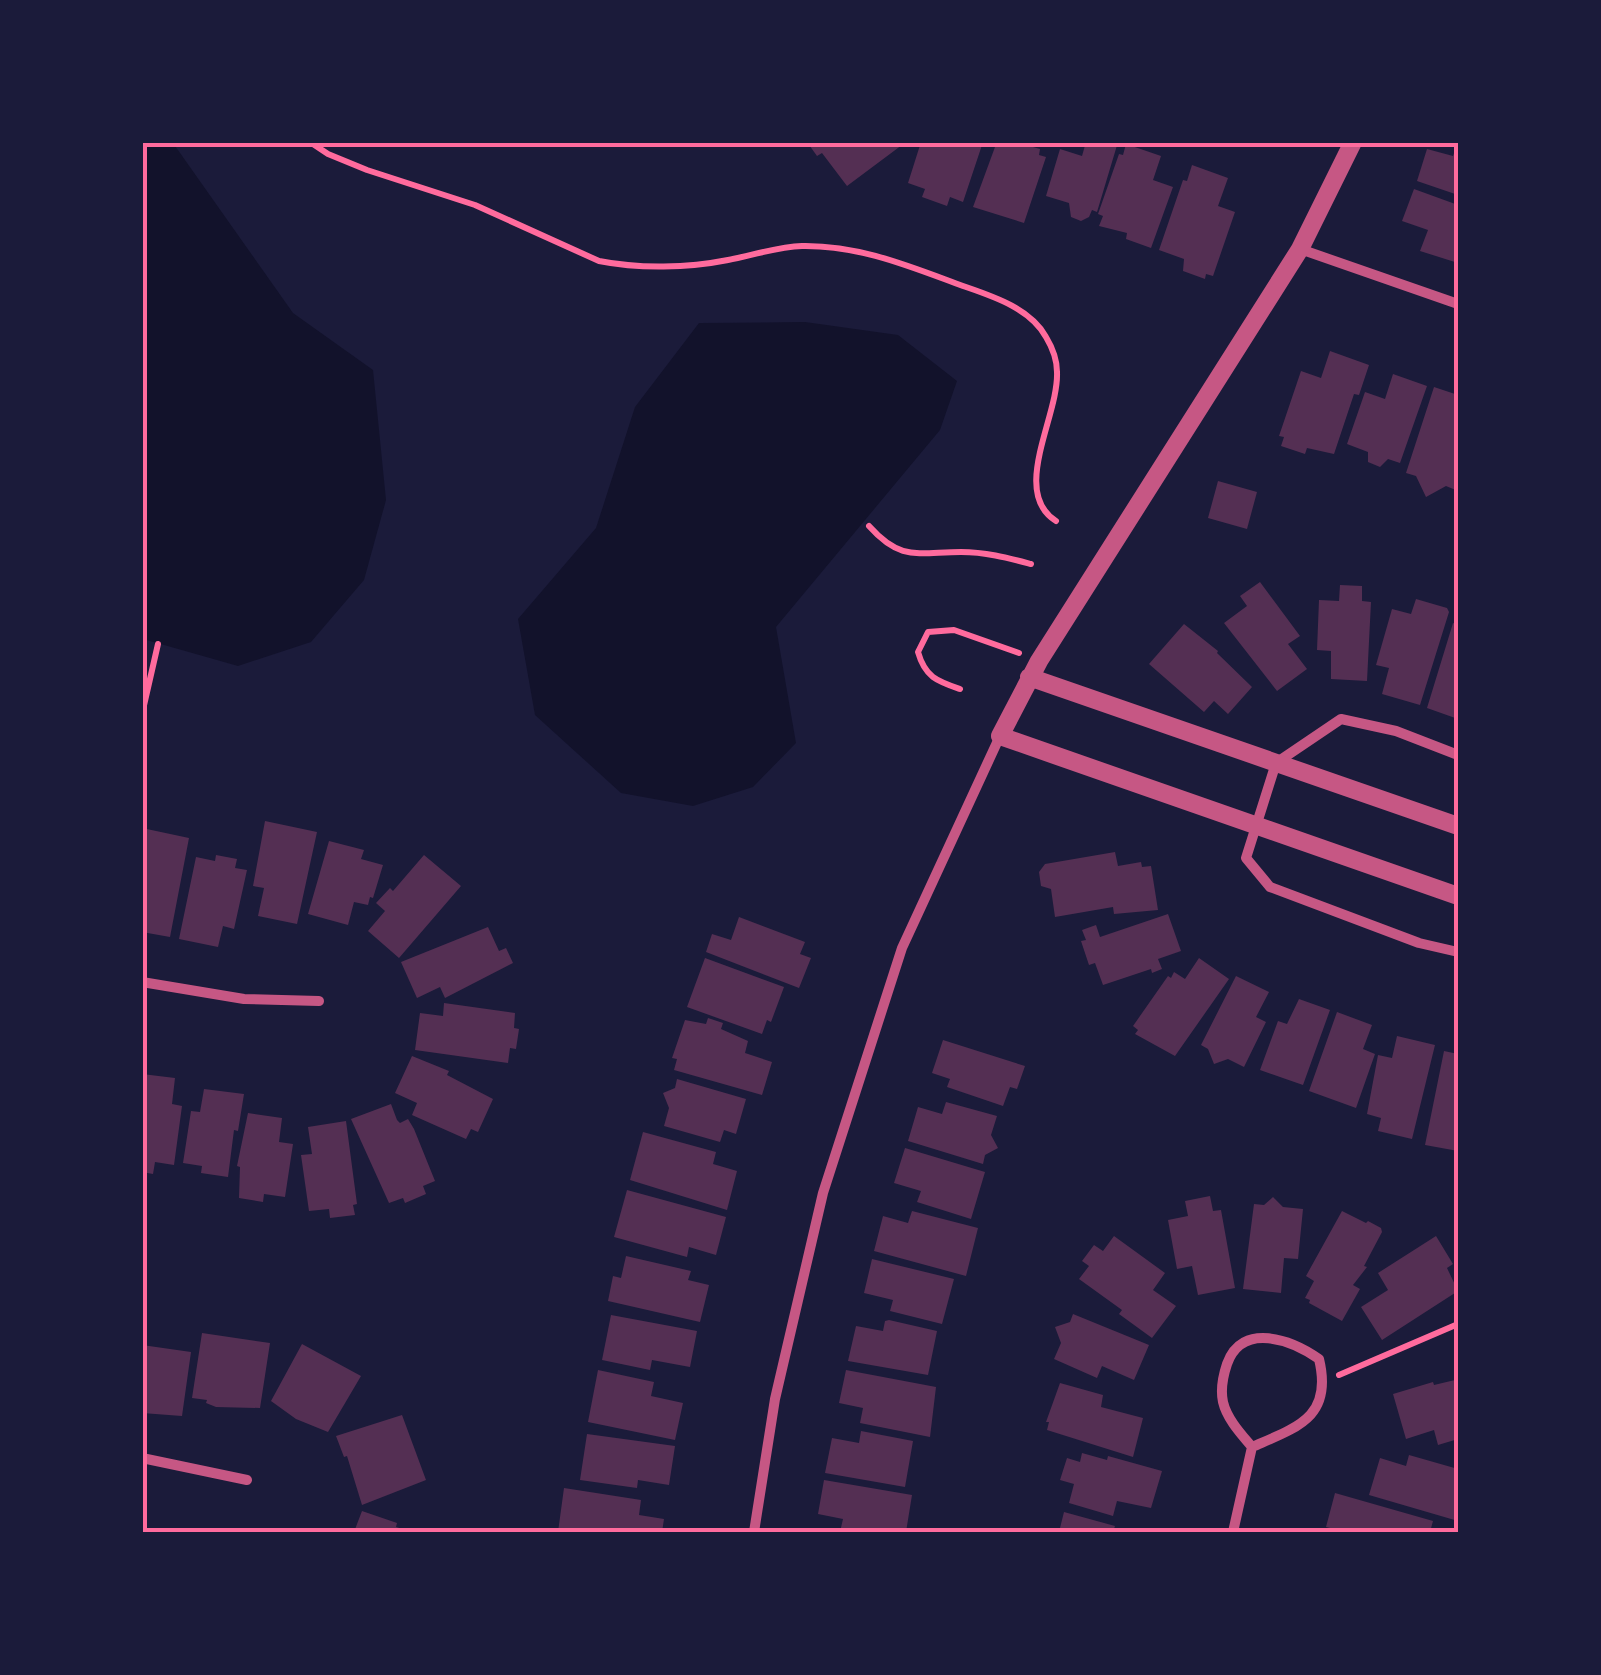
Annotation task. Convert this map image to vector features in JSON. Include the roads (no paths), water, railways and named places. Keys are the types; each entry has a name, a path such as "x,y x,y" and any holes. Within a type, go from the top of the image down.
{"street":[{"path":"754,1532 775,1398 823,1193 902,948 1034,669 1300,249 1353,142"},
{"path":"1300,249 1458,304"},
{"path":"1034,669 1276,762 1458,826"},
{"path":"1458,754 1396,731 1341,718 1276,762 1246,858 1270,887 1419,943 1458,952"},
{"path":"1000,736 1458,896"},
{"path":"142,982 244,999 319,1001"},
{"path":"1263,1337 1283,1339 1319,1359 1324,1382 1322,1396 1309,1418 1252,1447 1223,1402 1222,1380 1230,1354 1243,1342 1263,1337"},
{"path":"1233,1532 1252,1447"},
{"path":"142,1458 247,1480"}]}
